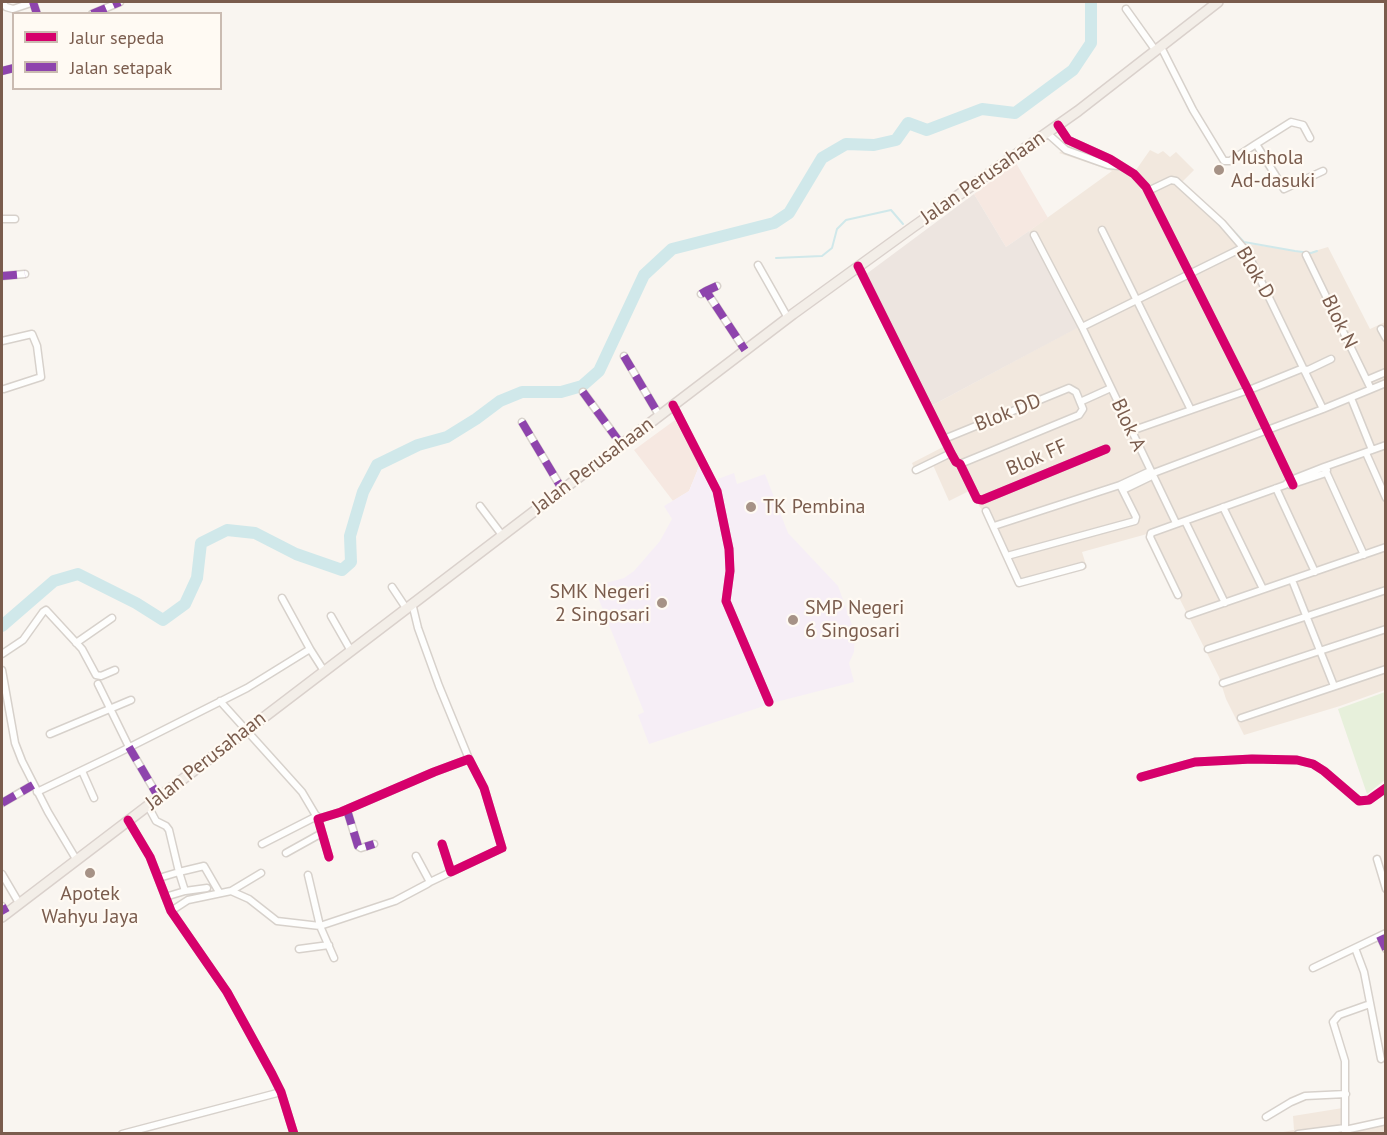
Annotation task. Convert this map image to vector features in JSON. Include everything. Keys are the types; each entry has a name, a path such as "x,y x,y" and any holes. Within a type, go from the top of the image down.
{"main road":[{"name":"Jalan Perusahaan","path":"3,909 19,903 745,350 858,266 1047,134 1218,2"}],"street":[{"path":"2,2 6,7 13,9 33,2"},
{"path":"97,12 120,2"},
{"path":"1126,9 1158,49 1221,159 1230,161 1293,121 1303,125 1311,138"},
{"path":"1058,125 1071,142 1110,159 1134,174 1148,191 1268,430 1290,483"},
{"path":"1047,134 1066,150 1108,165 1119,166"},
{"path":"1256,144 1284,189 1323,171"},
{"name":"Blok D","path":"1148,191 1171,180 1176,181 1222,223 1246,252 1323,410"},
{"path":"2,219 15,219"},
{"path":"1102,230 1191,410"},
{"name":"Blok A","path":"1034,235 1082,327 1176,524"},
{"path":"1082,327 1242,248"},
{"name":"Blok N","path":"1306,255 1371,389"},
{"path":"758,265 788,318"},
{"path":"858,266 951,453 956,462 960,464 1081,413 1083,409 1080,402 1111,388"},
{"path":"2,276 25,274"},
{"path":"717,286 703,293 745,350"},
{"path":"1381,329 1386,338"},
{"path":"2,340 32,334 37,346 41,377 4,389"},
{"path":"624,356 659,415"},
{"path":"1131,431 1331,359"},
{"path":"1367,380 1386,372"},
{"path":"994,526 1122,488 1151,474 1323,410 1386,383"},
{"name":"Blok DD","path":"944,439 1069,388 1072,388 1080,402"},
{"path":"583,392 621,444"},
{"path":"1351,398 1386,498"},
{"path":"673,405 717,491 729,549 730,571 726,601 769,702"},
{"path":"522,422 562,489"},
{"path":"1178,595 1150,536 1152,532 1290,483 1386,445"},
{"name":"Blok FF","path":"960,464 975,496 978,500 982,500 1106,448"},
{"path":"916,470 951,453"},
{"path":"1326,469 1364,555"},
{"path":"1007,556 1135,521 1136,517 1122,488"},
{"path":"1276,488 1315,572"},
{"path":"480,506 502,536"},
{"path":"1223,507 1263,589"},
{"path":"986,511 1020,583 1082,566"},
{"path":"1185,520 1225,603"},
{"path":"1189,615 1386,547"},
{"path":"1292,580 1334,686"},
{"path":"231,891 249,899 277,921 320,926 395,901 502,848 484,788 469,759 409,606 392,587"},
{"path":"1208,649 1386,590"},
{"path":"282,598 324,671"},
{"path":"2,654 23,640 46,610 84,650 96,675 101,676 115,670"},
{"path":"331,615 351,651"},
{"path":"76,643 112,618"},
{"path":"1223,683 1386,629"},
{"path":"37,792 268,676 310,649"},
{"path":"1241,718 1386,669"},
{"path":"2,670 17,750 33,785 76,859"},
{"path":"98,684 129,747 159,798"},
{"path":"50,734 131,700"},
{"path":"220,701 302,792 317,818 329,857"},
{"path":"262,844 317,818 347,810 469,759"},
{"path":"1141,777 1195,762 1252,759 1297,760 1317,766 1359,801 1369,800 1386,788"},
{"path":"82,771 94,798"},
{"path":"2,803 33,785"},
{"path":"148,806 156,822 166,826 169,830 185,891"},
{"path":"347,810 358,846 361,848 374,844"},
{"path":"128,820 150,857 171,911 227,992 281,1092 294,1134"},
{"path":"286,853 322,833"},
{"path":"442,844 451,872"},
{"path":"416,856 430,882"},
{"path":"1377,859 1386,889"},
{"path":"159,878 204,866 219,892"},
{"path":"171,911 184,902 231,891 261,873"},
{"path":"2,874 19,903"},
{"path":"308,875 320,926 334,958"},
{"path":"165,897 207,888"},
{"path":"1312,968 1383,934 1386,949"},
{"path":"299,949 329,945"},
{"path":"1355,948 1364,972 1381,1059"},
{"path":"1345,1130 1346,1061 1333,1022 1339,1015 1370,1004"},
{"path":"122,1134 281,1092"},
{"path":"1266,1118 1305,1096 1346,1094"},
{"path":"1298,1134 1345,1130 1386,1121"}],"shaded area":[{"path":"1076,139 1136,170 1150,150 1158,154 1163,151 1170,157 1176,152 1194,170 1181,183 1243,243 1308,253 1328,247 1370,329 1385,322 1385,690 1244,735 1226,699 1219,677 1147,534 1082,552 1087,568 1019,587 982,510 969,491 949,501 933,465 916,473 912,463 945,446 935,428 940,425 931,406 1078,327 1029,231 1112,171 1059,153"},
{"path":"1016,163 1048,218 1006,247 974,194"},
{"path":"974,194 1006,247 1029,231 1079,327 931,406 865,275"},
{"path":"675,420 700,464 689,491 673,501 634,450"},
{"name":"SMK Negeri 2 Singosari","path":"700,464 718,502 726,559 722,597 725,609 767,705 649,744 638,715 644,712 595,590 606,583 624,578 634,571 660,541 672,519 664,506 689,491"},
{"name":"SMP Negeri 6 Singosari","path":"734,473 737,484 765,474 788,533 838,586 855,633 854,652 849,663 854,682 772,703 731,607 732,547 718,479"},
{"path":"1349,1107 1349,1126 1385,1118 1385,1133 1272,1134 1294,1130 1293,1116"}],"green space":[{"path":"1385,692 1385,780 1367,794 1338,709"}],"waterway":[{"path":"2,626 54,581 78,574 136,603 163,620 185,604 197,578 201,543 227,530 255,533 296,554 342,570 351,562 350,536 363,492 377,465 418,445 447,437 500,401 522,392 561,392 582,386 599,371 644,275 672,249 774,223 789,213 822,158 846,144 874,145 896,140 908,123 927,130 982,109 1015,113 1073,70 1091,43 1091,2"},
{"path":"1183,184 1221,218"},
{"path":"776,258 822,256 832,248 837,229 846,220 891,210 903,224"},
{"path":"1225,222 1244,242 1311,253 1317,251"}],"marked path":[{"path":"33,2 36,12"},
{"path":"97,12 120,2"},
{"path":"2,71 12,68"},
{"path":"2,276 25,274"},
{"path":"706,291 717,286"},
{"path":"701,294 706,291 745,350"},
{"path":"624,356 659,415"},
{"path":"583,392 621,444"},
{"path":"522,422 562,489"},
{"path":"129,747 159,798"},
{"path":"2,803 33,785"},
{"path":"347,810 358,846 361,848 374,844"},
{"path":"2,906 6,913"},
{"path":"1380,936 1386,949"}],"cycle path":[{"path":"1058,125 1068,140 1110,159 1134,174 1146,187 1293,485"},
{"path":"858,266 951,453 956,462 960,464 977,499 982,500 1106,449"},
{"path":"673,405 717,491 729,549 730,571 726,601 769,702"},
{"path":"329,857 318,819 341,812 469,759 484,788 502,848 451,872 442,844"},
{"path":"1141,777 1195,762 1252,759 1297,760 1313,764 1324,771 1359,801 1369,800 1386,788"},
{"path":"128,820 150,857 171,911 227,992 272,1074 281,1092 294,1134"}],"place":[{"name":"Mushola Ad-dasuki","path":"1219,170"},
{"name":"TK Pembina","path":"751,507"},
{"name":"SMK Negeri 2 Singosari","path":"662,603"},
{"name":"SMP Negeri 6 Singosari","path":"793,620"},
{"name":"Apotek Wahyu Jaya","path":"90,873"}]}
